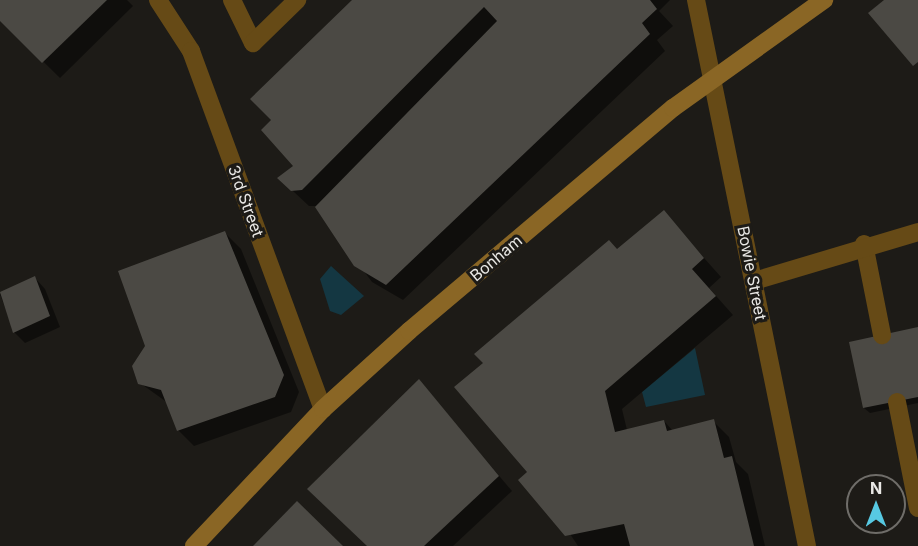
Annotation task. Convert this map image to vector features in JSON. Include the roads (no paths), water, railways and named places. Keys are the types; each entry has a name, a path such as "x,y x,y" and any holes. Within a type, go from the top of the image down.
{"street":[{"name":"3rd Street","path":"158,0 191,51 324,409"},
{"path":"232,0 253,43 297,0"},
{"name":"Bowie Street","path":"696,0 807,546"},
{"name":"Bonham","path":"194,546 324,409 713,79 824,0"},
{"path":"754,281 864,244 918,232"},
{"path":"864,244 882,335"},
{"path":"897,402 918,508"}],"water":[{"path":"331,266 364,296 341,315 330,311 320,279"},
{"path":"695,348 705,395 646,407 642,392"}]}
